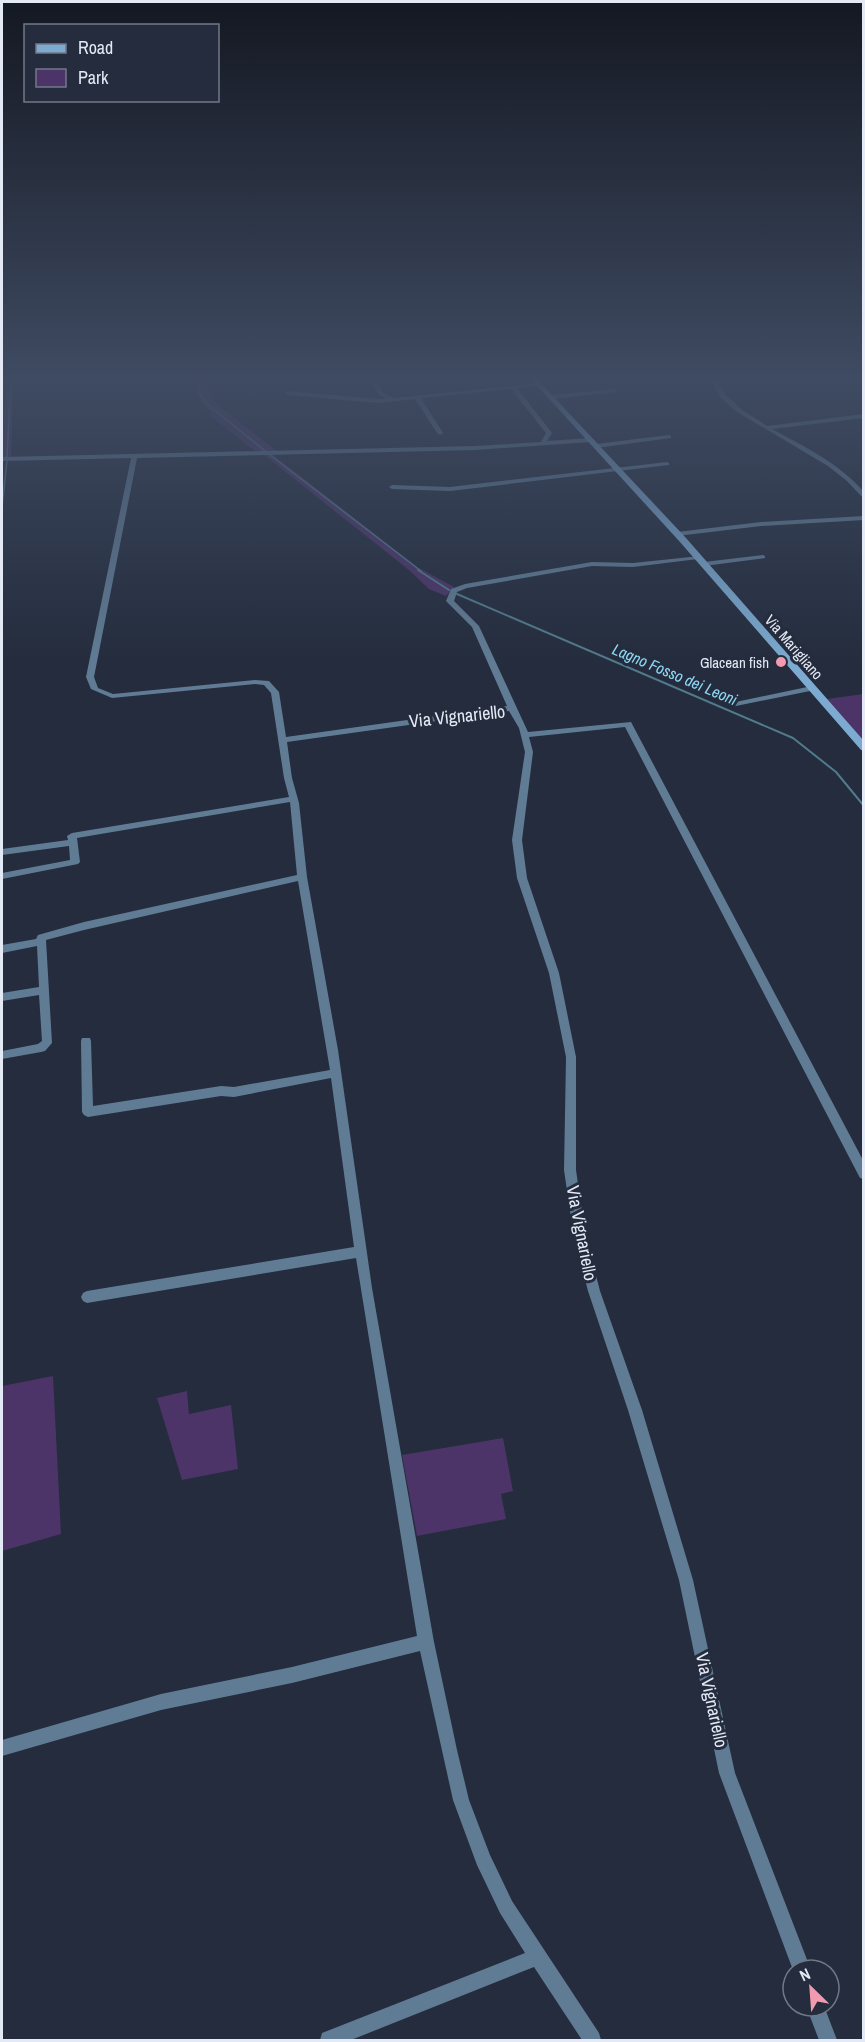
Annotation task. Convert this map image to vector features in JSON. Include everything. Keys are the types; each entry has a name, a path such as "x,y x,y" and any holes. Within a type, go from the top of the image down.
{"street":[{"path":"131,473 90,677 95,689 112,696 122,697 266,683 275,692 294,799 302,877 336,1073 361,1251 426,1642 461,1800 483,1858 502,1898 537,1957 592,2040"},
{"path":"392,487 445,489 581,473"},
{"name":"Via Marigliano","path":"622,473 701,560 864,748"},
{"path":"843,473 864,497"},
{"path":"677,534 761,524 864,518"},
{"path":"512,708 475,626 452,605 451,595 465,586 598,563 633,565 763,557"},
{"path":"730,705 812,688"},
{"name":"Via Vignariello","path":"282,741 512,708 525,735 530,758 517,840 522,878 554,973 566,1025 572,1092 570,1170 578,1226 594,1291 635,1410 686,1580 727,1773 797,1958"},
{"path":"525,735 628,724 864,1174"},
{"path":"2,876 75,862 72,836 294,799"},
{"path":"2,852 73,842"},
{"path":"2,1055 45,1046 41,938 84,926 302,877"},
{"path":"2,949 40,942"},
{"path":"2,997 43,990"},
{"path":"86,1041 88,1112 221,1091 234,1092 336,1073"},
{"path":"87,1296 361,1251"},
{"path":"2,1748 172,1699 292,1675 426,1642"},
{"path":"329,2040 537,1957"},
{"path":"820,2018 828,2040"}],"green space":[{"path":"287,473 297,473 417,567 454,587 446,596 429,589 409,570"},
{"path":"863,694 863,741 827,699"},
{"path":"53,1376 61,1534 2,1551 2,1386"},
{"path":"187,1391 189,1414 231,1405 238,1469 182,1480 157,1398"},
{"path":"503,1438 513,1491 501,1494 506,1519 417,1536 402,1455"}],"waterway":[{"path":"2,507 6,473"},
{"name":"Lagno Fosso dei Leoni","path":"294,473 421,571"},
{"name":"Lagno Fosso dei Leoni","path":"418,570 449,590"},
{"name":"Lagno Fosso dei Leoni","path":"457,594 793,738 836,772 864,806"}],"place":[{"name":"Glacean fish","path":"781,662"}]}
